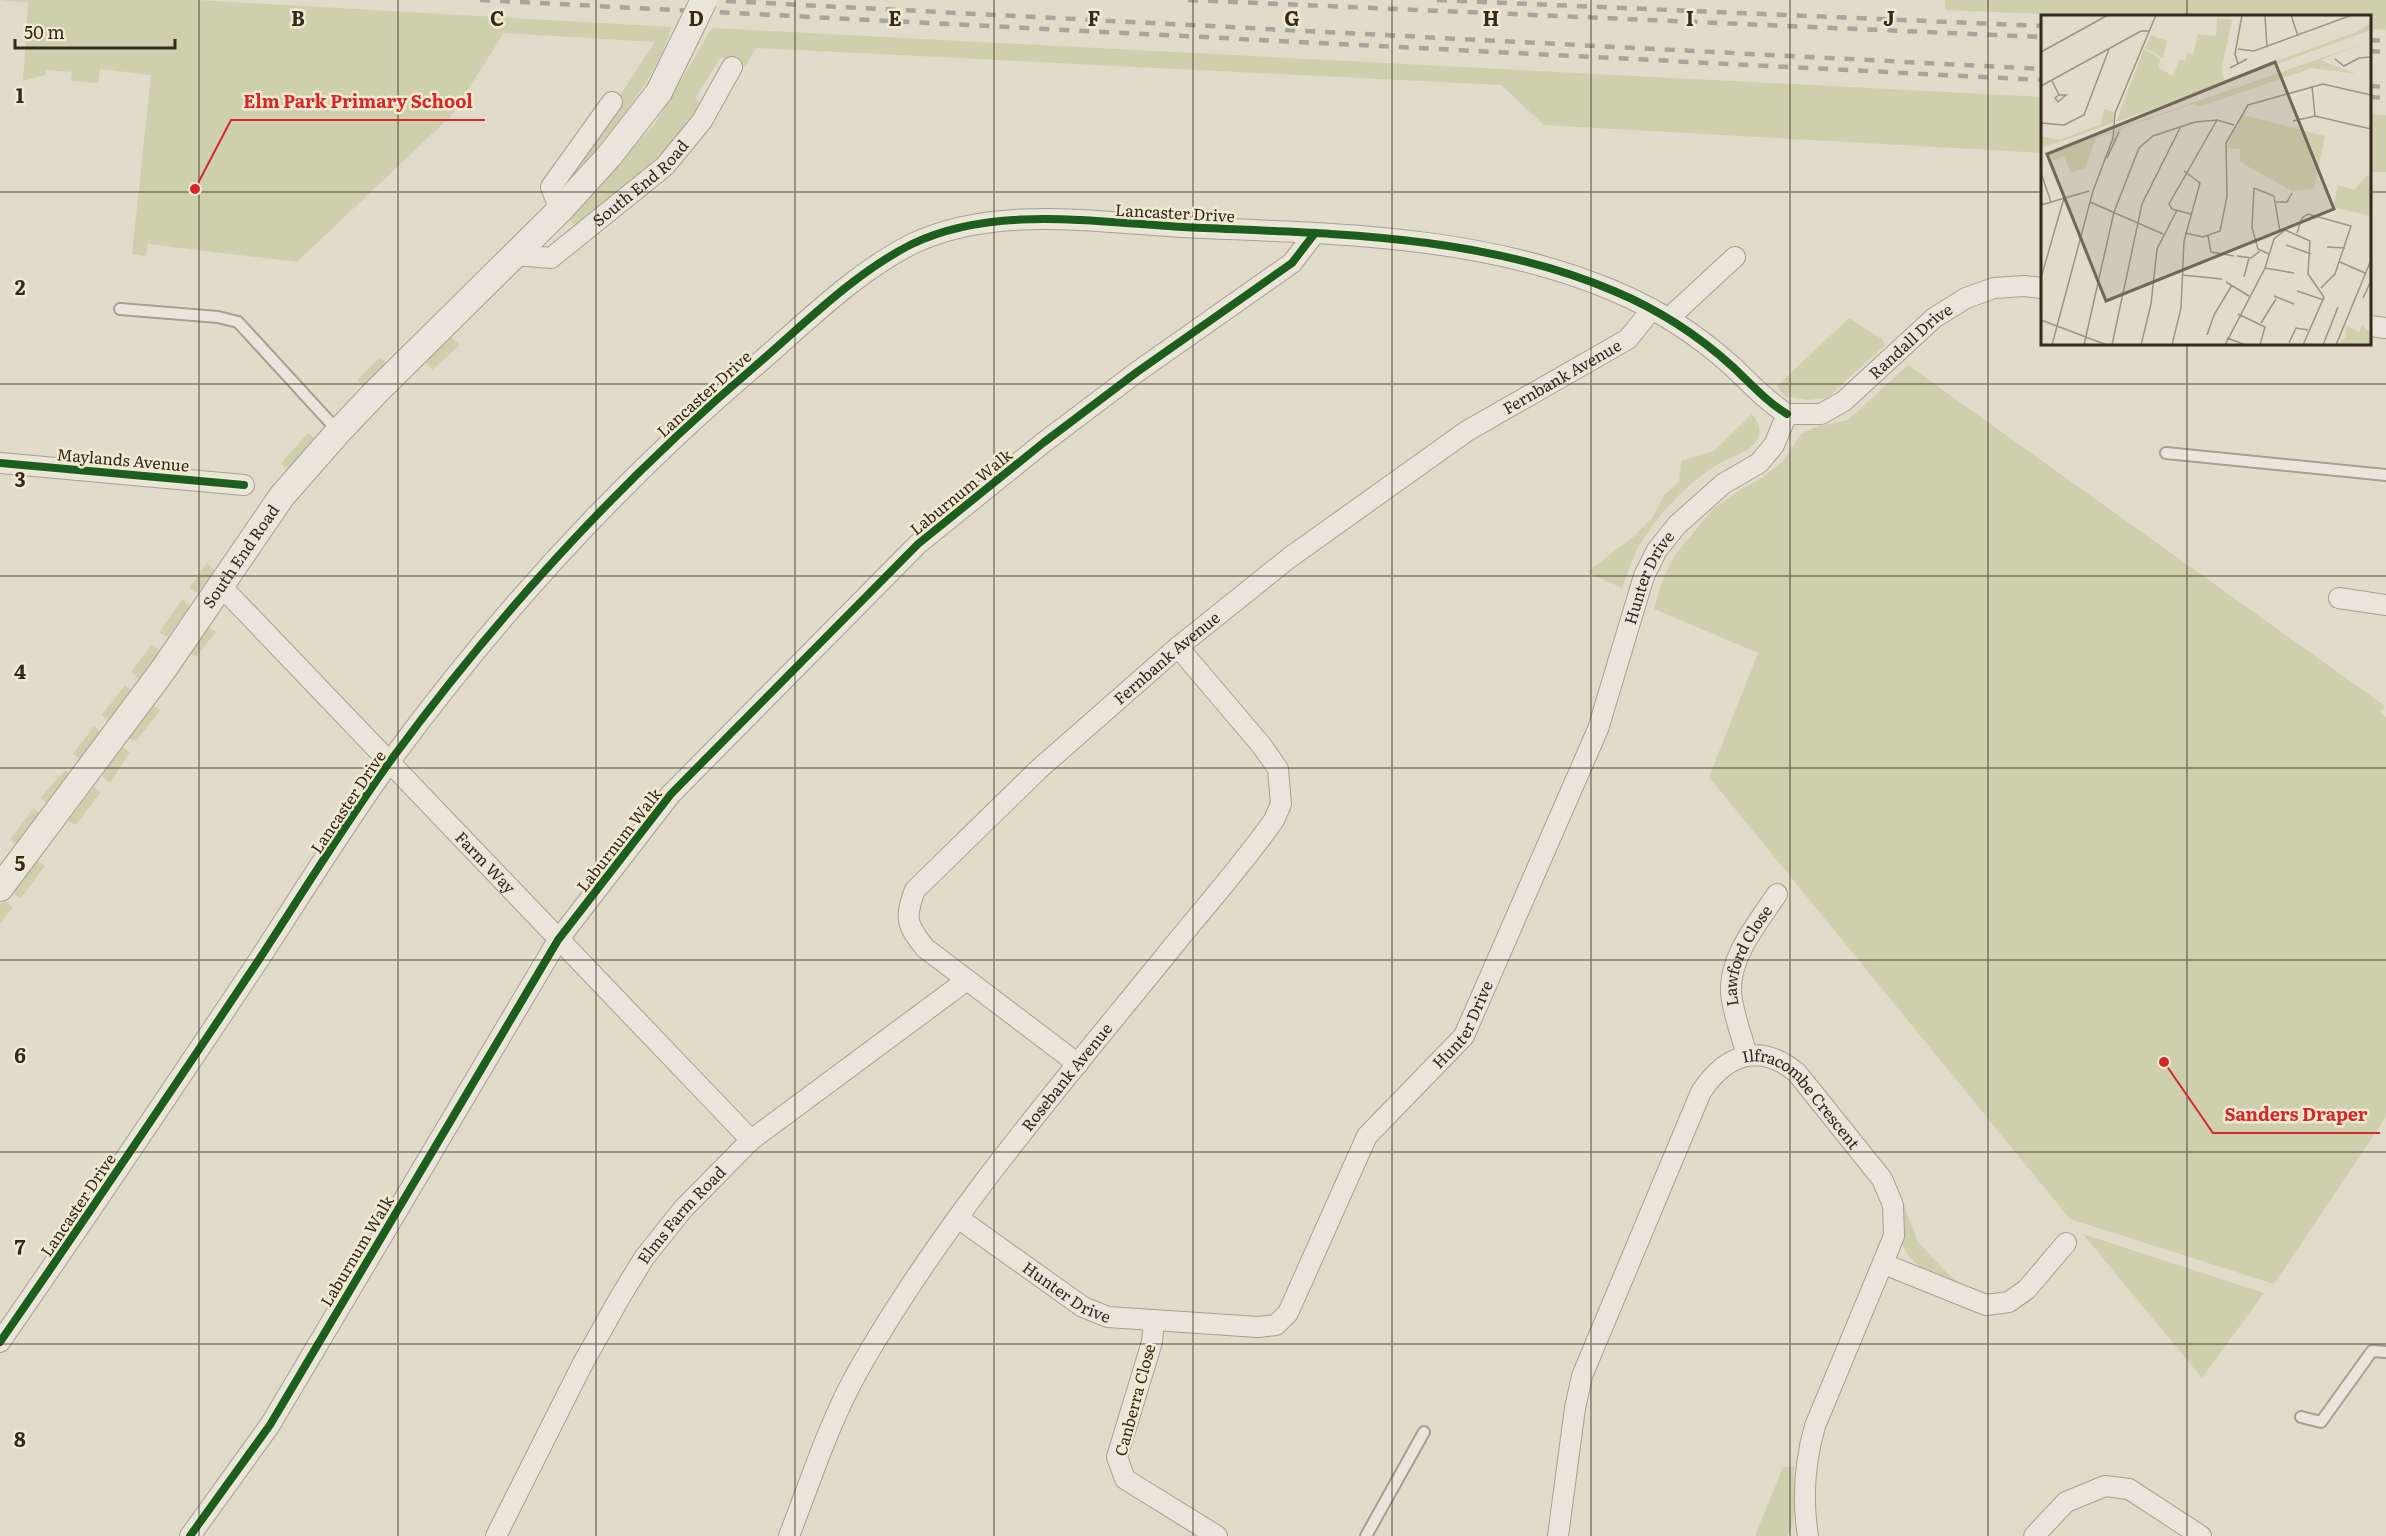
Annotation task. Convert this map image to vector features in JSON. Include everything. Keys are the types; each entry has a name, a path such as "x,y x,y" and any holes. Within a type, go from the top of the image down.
{"street":[{"name":"South End Road","path":"0,888 163,670 282,496 339,431 516,255 610,155 659,92 704,0"},
{"name":"South End Road","path":"516,255 551,258 665,166 702,121 732,67"},
{"path":"560,210 551,187 612,102"},
{"name":"Lancaster Drive","path":"0,1342 112,1180 390,762 456,677 527,592 636,474 721,395 855,281 910,245 957,227 1021,219 1315,233 1449,244 1515,257 1582,278 1660,314 1731,365 1768,402 1787,414"},
{"name":"Laburnum Walk","path":"190,1536 270,1425 558,940 671,794 918,544 1043,443 1137,372 1292,263 1315,233"},
{"name":"Fernbank Avenue","path":"1078,1064 925,948 910,928 908,908 915,890 1039,769 1178,647 1289,558 1467,431 1628,339 1735,257"},
{"name":"Randall Drive","path":"1787,414 1821,414 1844,401 1934,318 1966,298 1994,288 2024,286 2041,288"},
{"path":"2371,326 2386,328"},
{"name":"Hunter Drive","path":"958,1218 1083,1307 1108,1317 1258,1327 1276,1325 1288,1313 1367,1136 1464,1036 1598,729 1644,576 1657,550 1677,525 1723,484 1759,463 1774,445 1787,414"},
{"name":"Maylands Avenue","path":"0,463 244,485"},
{"name":"Farm Way","path":"220,585 751,1140"},
{"path":"2339,598 2386,605"},
{"name":"Rosebank Avenue","path":"789,1536 832,1424 859,1370 913,1282 958,1218 1078,1064 1274,820 1281,804 1278,770 1272,758 1178,647"},
{"name":"Lawford Close","path":"1747,1056 1731,994 1732,971 1740,951 1777,894"},
{"name":"Elms Farm Road","path":"496,1536 582,1365 644,1258 683,1209 751,1140 967,980"},
{"name":"Ilfracombe Crescent","path":"1558,1536 1575,1408 1582,1376 1701,1092 1719,1069 1737,1058 1747,1056 1761,1056 1776,1060 1797,1073 1882,1179 1893,1204 1894,1236 1815,1426 1808,1449 1805,1475 1808,1536"},
{"path":"1884,1264 1986,1305 2009,1302 2026,1289 2066,1243"},
{"name":"Canberra Close","path":"1154,1320 1152,1342 1117,1457 1120,1469 1125,1479 1217,1536"},
{"path":"2034,1536 2066,1502 2105,1486 2129,1489 2201,1536"}],"lane":[{"path":"120,309 218,317 237,322 339,431"},
{"path":"2166,453 2386,475"},
{"path":"2301,1417 2320,1422 2372,1351 2386,1352"},
{"path":"1366,1536 1424,1431"}],"green space":[{"path":"0,0 197,0 672,27 646,83 597,148 556,193 655,42 504,33 451,116 297,262 148,244 146,256 132,254 151,75 100,69 98,83 71,81 72,72 46,70 45,75 23,81 28,3"},
{"path":"1945,0 2386,0 2386,30 2371,29 2371,15 2062,15 1945,10"},
{"path":"712,28 2041,97 2041,153 1544,125 1501,85 756,48 745,66 721,57 696,97 700,106 697,114 657,165 575,225 568,218 654,125"},
{"path":"2371,114 2386,115 2386,172 2371,172"},
{"path":"1849,318 1882,339 1885,345 1827,398 1808,400 1784,396 1777,386"},
{"path":"451,336 460,345 432,370 425,361"},
{"path":"380,357 389,365 365,389 357,380"},
{"path":"1908,365 2385,706 2380,712 2386,717 2386,1117 2274,1284 2070,1219 1709,777 1758,653 1654,609 1662,581 1674,556 1714,508 1762,478 1782,462 1801,434 1815,427 1848,420"},
{"path":"1752,414 1759,428 1759,435 1755,443 1705,473 1666,509 1639,546 1622,588 1587,572 1633,537 1653,517 1665,494 1679,482 1681,461 1714,451"},
{"path":"308,433 317,440 289,471 281,463"},
{"path":"207,563 215,570 197,593 189,588"},
{"path":"183,599 190,606 167,637 159,632"},
{"path":"206,626 216,632 196,657 188,653"},
{"path":"152,644 160,651 140,680 131,672"},
{"path":"125,685 133,692 111,722 102,715"},
{"path":"151,704 161,710 136,741 127,738"},
{"path":"94,726 104,734 82,760 73,754"},
{"path":"122,747 130,752 110,783 102,776"},
{"path":"65,770 74,776 52,806 40,798"},
{"path":"94,787 101,792 76,825 68,821"},
{"path":"34,808 42,815 18,846 10,839"},
{"path":"37,861 45,866 20,899 12,891"},
{"path":"4,900 13,907 0,924 0,905"},
{"path":"1904,1205 1918,1242 1945,1271 1963,1286 1922,1268 1907,1253 1902,1244 1899,1224"},
{"path":"2083,1234 2264,1293 2202,1378"},
{"path":"1794,1466 1794,1511 1787,1536 1755,1536 1783,1467"}],"railway":[{"path":"480,0 2041,80"},
{"path":"706,0 2041,69"},
{"path":"1188,0 2041,37"},
{"path":"1437,0 2041,26"},
{"path":"2371,40 2386,41"},
{"path":"2371,51 2386,52"},
{"path":"2371,86 2386,87"},
{"path":"2371,97 2386,98"}],"cycle path":[{"path":"0,1342 195,1055 374,784 431,707 516,603 607,505 703,412 849,285 912,244 943,232 976,224 1044,219 1346,235 1455,247 1562,272 1630,298 1677,324 1706,345 1765,398 1787,414"},
{"path":"190,1536 270,1425 558,940 671,794 918,544 1043,443 1137,372 1292,263 1315,233"},
{"path":"0,463 244,485"}],"place":[{"name":"Elm Park Primary School","path":"195,189"},
{"name":"Sanders Draper","path":"2164,1062"}]}
